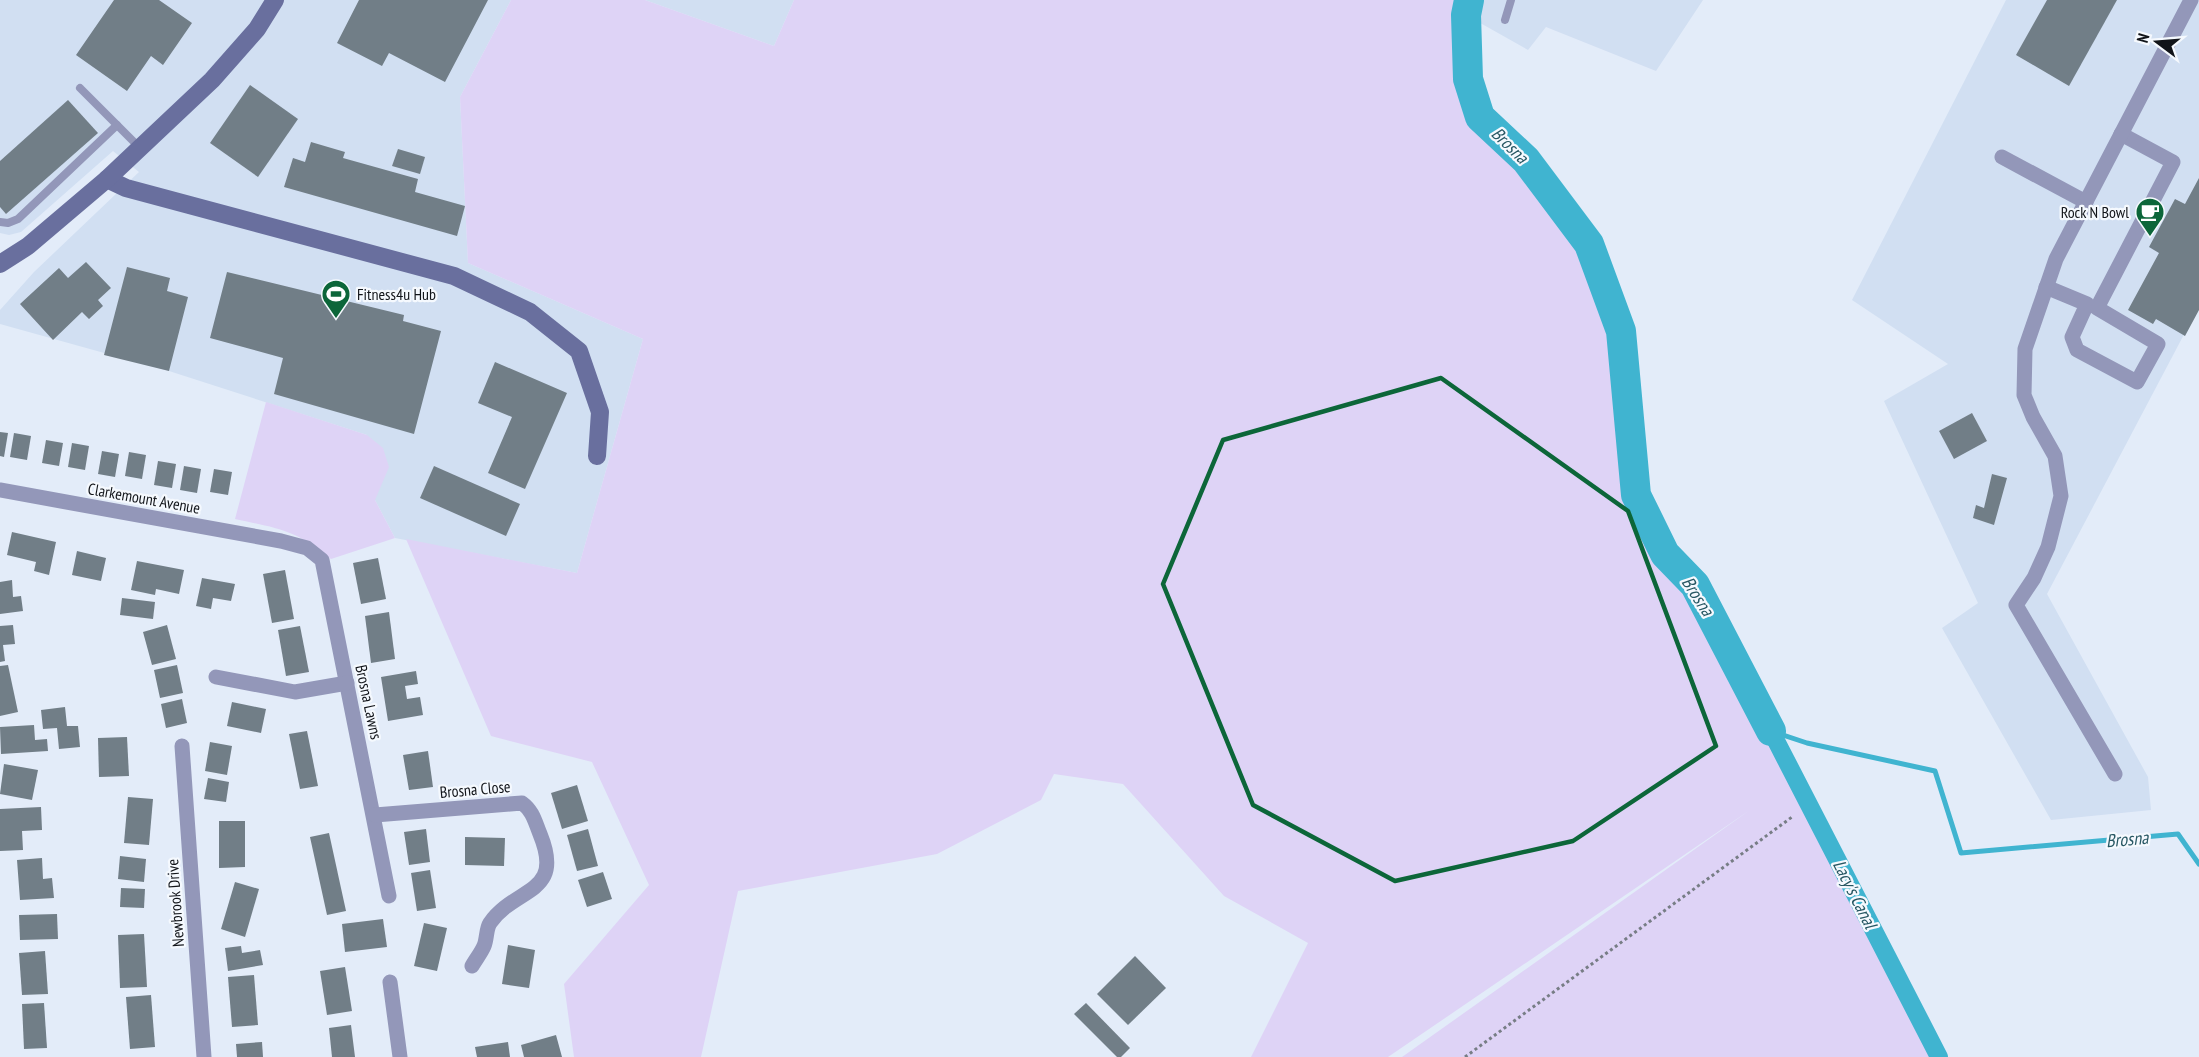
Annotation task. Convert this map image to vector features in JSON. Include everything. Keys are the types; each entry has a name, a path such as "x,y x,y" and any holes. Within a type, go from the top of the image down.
{"street":[{"path":"1,261 28,246 107,179 212,80 256,29 275,0"},
{"path":"2115,774 2016,605 2034,578 2048,547 2061,496 2055,456 2033,417 2024,395 2025,349 2056,259 2191,0"},
{"path":"2046,287 2087,304 2072,337 2077,350 2137,382 2158,344 2097,308 2173,162 2121,134"},
{"path":"2002,157 2086,202"},
{"path":"107,179 126,188 454,276 530,312 579,351 600,412 597,456"},
{"name":"Clarkemount Avenue","path":"0,490 282,541"},
{"name":"Brosna Lawns","path":"282,541 306,548 322,560 375,815 389,896"},
{"path":"216,677 295,692 347,683"},
{"name":"Newbrook Drive","path":"182,746 204,1057"},
{"name":"Brosna Close","path":"375,815 522,803 530,808 545,845 547,872 542,883 507,906 488,925 485,945 472,966"},
{"path":"390,982 400,1057"}],"lane":[{"path":"1505,20 1511,0"},
{"path":"81,88 140,148"},
{"path":"0,222 8,224 18,219 117,125"}],"path":[{"path":"1465,1057 1792,817"}],"highlighted area":[{"path":"1441,378 1628,511 1716,746 1573,841 1395,881 1253,805 1163,584 1223,440"}],"shaded area":[{"path":"0,0 511,0 460,97 468,263 643,339 577,573 395,538 375,500 367,435 169,371 0,324 0,310 34,272 139,172 113,151 21,232 9,235 0,233"},
{"path":"511,0 645,0 774,46 794,0 1469,0 1466,15 1468,79 1480,117 1526,160 1589,244 1621,331 1636,495 1665,554 1695,585 1785,759 1931,1057 1402,1057 1750,810 1388,1057 1251,1057 1308,943 1224,896 1123,784 1054,774 1041,800 937,854 738,891 701,1057 574,1057 564,984 649,885 592,762 491,736 406,539 577,573 643,339 468,263 460,97"},
{"path":"645,0 794,0 774,46"},
{"path":"1469,0 1703,0 1656,71 1546,27 1528,50 1466,15"},
{"path":"2006,0 2199,0 2199,306 2047,594 2148,777 2151,810 2051,820 1942,628 1978,603 1884,401 1948,364 1852,300"},
{"path":"266,402 367,435 383,448 389,467 375,500 395,538 331,559 297,536 275,528 235,519"}],"building":[{"path":"114,0 159,0 192,23 163,65 151,56 127,91 76,55"},
{"path":"359,0 488,0 445,82 389,53 382,66 337,43"},
{"path":"2047,0 2117,0 2069,86 2016,55"},
{"path":"250,85 298,119 258,177 210,143"},
{"path":"68,100 98,133 6,214 0,207 0,161"},
{"path":"311,142 345,152 343,158 418,179 415,192 465,206 457,236 284,187 293,158 305,162"},
{"path":"398,149 425,157 420,174 392,166"},
{"path":"2199,178 2199,310 2185,336 2156,319 2153,324 2128,310 2159,253 2149,247 2175,199 2185,204"},
{"path":"86,262 111,288 98,300 103,306 89,319 82,312 53,340 20,304 59,268 68,278"},
{"path":"127,267 170,278 167,291 188,297 169,371 104,355"},
{"path":"227,272 404,315 403,321 441,331 414,434 274,394 283,358 210,338"},
{"path":"495,362 567,393 525,489 488,473 512,417 478,403"},
{"path":"1972,413 1987,441 1954,459 1939,431"},
{"path":"0,432 8,433 4,457 0,456"},
{"path":"14,433 31,436 27,460 10,457"},
{"path":"46,440 63,443 59,466 42,463"},
{"path":"72,443 89,446 85,470 68,467"},
{"path":"102,451 119,454 115,477 98,474"},
{"path":"129,452 146,455 142,479 125,476"},
{"path":"158,461 176,464 172,488 154,485"},
{"path":"184,466 201,469 197,493 180,490"},
{"path":"434,466 520,504 506,536 420,498"},
{"path":"214,469 232,472 228,495 210,492"},
{"path":"1992,474 2007,478 1994,525 1973,518 1976,505 1984,508"},
{"path":"12,532 56,542 49,575 34,571 36,562 7,555"},
{"path":"77,551 106,558 101,581 72,575"},
{"path":"378,558 386,599 361,604 353,563"},
{"path":"137,561 184,570 179,594 156,589 155,595 131,590"},
{"path":"285,570 294,619 272,623 263,574"},
{"path":"202,578 235,584 231,601 213,598 211,609 196,606"},
{"path":"12,580 13,597 21,596 23,611 0,614 0,582"},
{"path":"122,598 155,602 153,619 120,615"},
{"path":"389,612 395,659 371,663 365,616"},
{"path":"13,625 15,644 3,645 5,661 0,662 0,626"},
{"path":"167,625 176,659 152,665 143,632"},
{"path":"300,626 309,672 286,676 278,630"},
{"path":"8,665 18,712 0,716 0,666"},
{"path":"177,665 183,693 160,698 154,670"},
{"path":"416,671 418,684 405,686 407,699 420,697 423,715 388,721 381,677"},
{"path":"182,699 187,723 166,728 161,704"},
{"path":"232,702 266,709 261,733 227,726"},
{"path":"65,707 67,726 78,726 80,747 59,749 57,728 43,729 41,710"},
{"path":"34,725 35,740 47,739 48,751 1,754 0,727"},
{"path":"307,731 318,786 300,789 289,734"},
{"path":"127,737 129,776 99,777 98,738"},
{"path":"210,742 232,746 227,775 205,771"},
{"path":"428,751 433,787 409,790 403,755"},
{"path":"4,764 38,770 32,800 0,794"},
{"path":"208,778 229,782 226,802 204,799"},
{"path":"577,785 588,821 562,829 551,793"},
{"path":"128,797 153,799 149,845 124,843"},
{"path":"41,807 42,830 22,831 23,850 0,851 0,809"},
{"path":"219,821 245,821 245,867 219,868"},
{"path":"426,829 430,862 409,865 404,832"},
{"path":"588,829 598,866 577,871 567,835"},
{"path":"329,833 346,911 327,915 310,837"},
{"path":"465,837 505,838 504,866 465,865"},
{"path":"120,856 146,859 144,882 118,879"},
{"path":"42,858 43,879 52,878 54,898 20,900 17,860"},
{"path":"430,870 436,908 417,911 411,873"},
{"path":"603,872 612,899 587,907 578,880"},
{"path":"235,882 259,889 245,937 221,929"},
{"path":"121,888 145,889 144,908 120,907"},
{"path":"57,914 58,939 20,940 19,915"},
{"path":"383,919 387,947 345,952 342,924"},
{"path":"424,923 447,928 437,971 414,966"},
{"path":"144,934 147,987 120,988 118,935"},
{"path":"508,945 535,950 529,988 502,984"},
{"path":"241,946 242,953 260,950 263,965 228,971 225,948"},
{"path":"45,951 48,994 22,995 19,953"},
{"path":"1135,956 1166,988 1128,1025 1097,994"},
{"path":"345,967 352,1011 327,1015 320,971"},
{"path":"254,975 258,1025 232,1027 228,977"},
{"path":"151,995 155,1047 130,1049 126,997"},
{"path":"44,1003 47,1048 24,1049 22,1004"},
{"path":"1086,1003 1130,1048 1121,1057 1117,1057 1074,1014"},
{"path":"351,1025 355,1057 332,1057 329,1028"},
{"path":"556,1035 562,1057 524,1057 521,1045"},
{"path":"262,1042 263,1057 237,1057 236,1044"},
{"path":"508,1042 510,1057 477,1057 475,1047"}],"waterway":[{"name":"Brosna","path":"1469,0 1466,15 1468,79 1480,117 1526,160 1589,244 1621,331 1636,495 1665,554 1695,585 1771,731"},
{"name":"Brosna","path":"1771,731 1807,743 1935,771 1961,853 2178,834 2199,864"},
{"name":"Lacy's Canal","path":"1771,731 1939,1057"}],"place":[{"name":"Rock N Bowl","path":"2150,238"},
{"name":"Fitness4u Hub","path":"336,320"}]}
